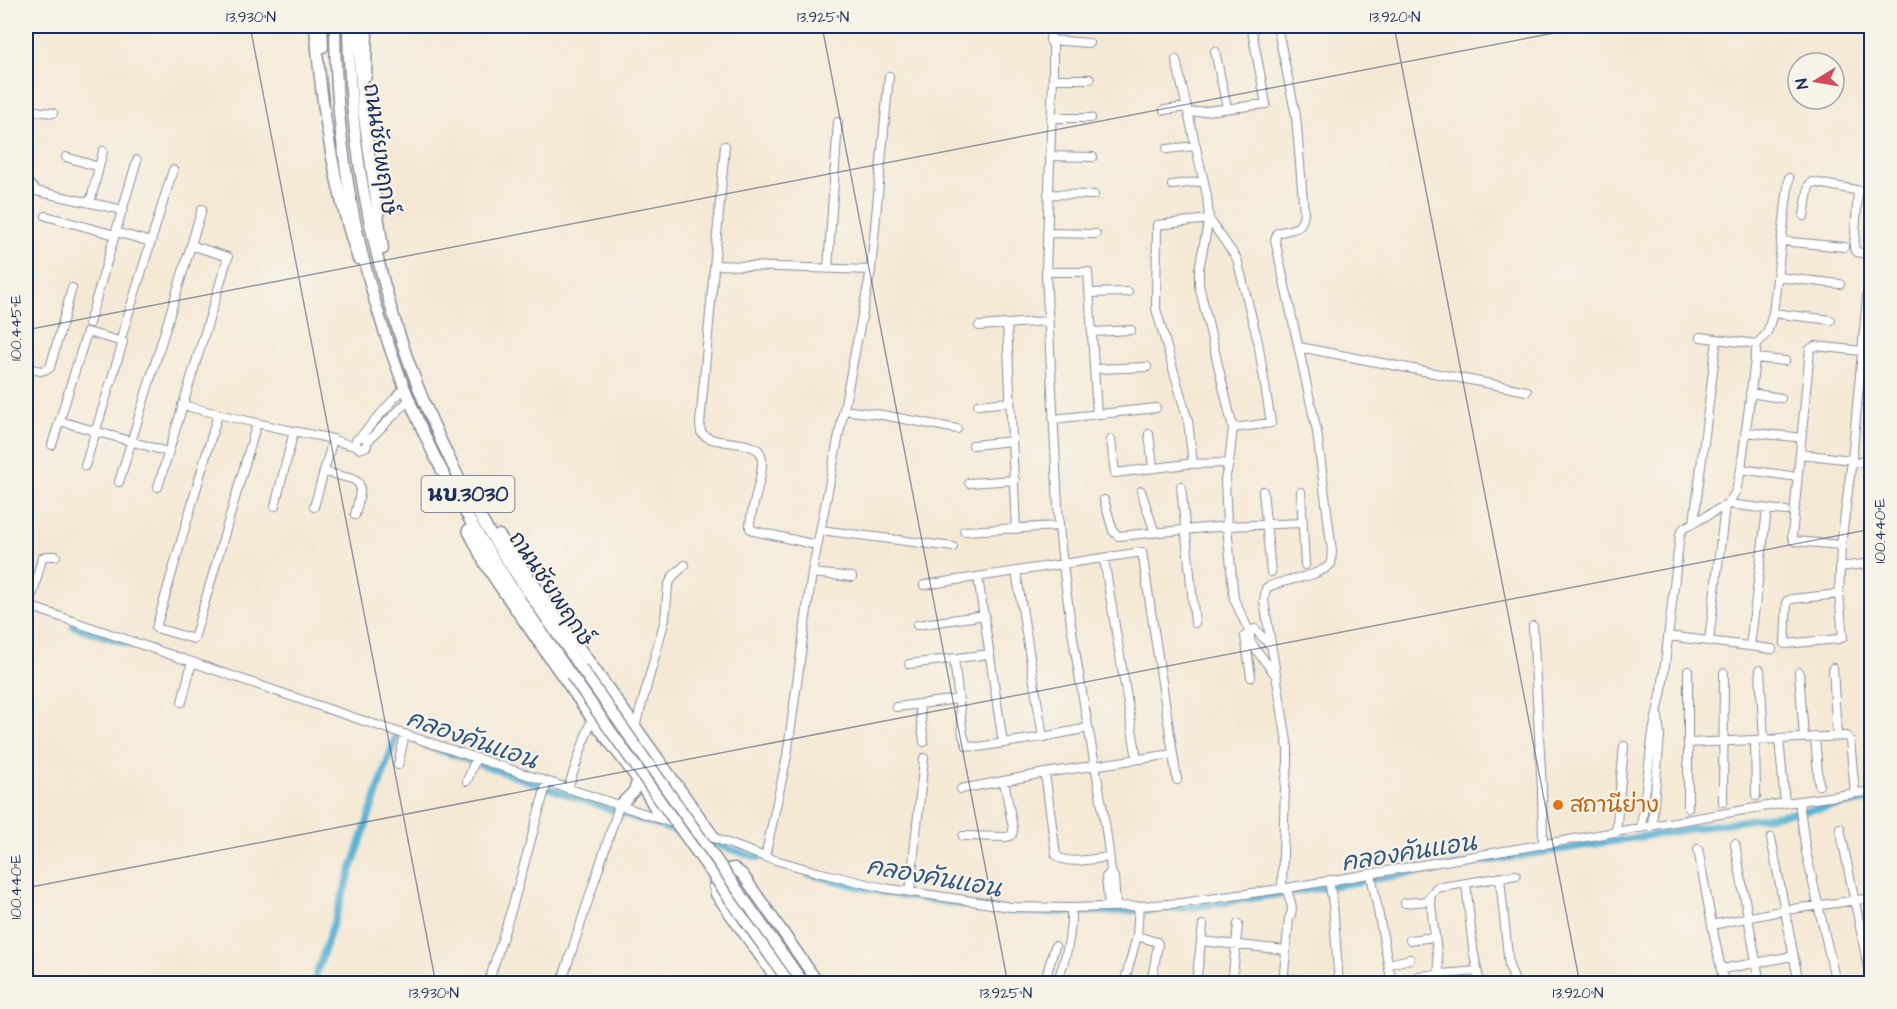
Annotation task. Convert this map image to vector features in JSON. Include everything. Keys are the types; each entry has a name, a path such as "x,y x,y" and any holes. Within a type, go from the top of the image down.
{"main road":[{"path":"315,26 333,167 359,264 383,327"},
{"path":"322,26 326,113"},
{"name":"ถนนชัยพฤกษ์","path":"335,26 339,113 348,182 361,247 383,327 405,388 435,456 504,555 576,671 790,984"},
{"name":"ถนนชัยพฤกษ์","path":"348,26 353,114 362,180 376,247 390,303 414,376 456,484"},
{"path":"357,26 360,84 390,303"},
{"path":"367,26 367,142"},
{"path":"456,484 466,525 485,564 592,718 638,779 660,818"},
{"path":"456,484 714,837"},
{"name":"ถนนชัยพฤกษ์","path":"576,671 804,984"},
{"path":"649,795 663,802 671,797 673,785 668,773"},
{"path":"617,812 634,791 638,779"},
{"path":"780,984 716,894 714,882 717,874 724,869 734,868 743,875 819,984"}],"street":[{"path":"1051,26 1053,79 1046,272 1059,526 1062,564 1111,872 1114,878 1112,907"},
{"path":"1052,42 1056,26"},
{"path":"1164,110 1266,104 1251,26"},
{"path":"1276,26 1296,116 1304,212 1300,226 1294,230 1277,233 1275,240 1317,432 1332,551 1331,564 1322,572 1275,583 1266,588 1264,601 1288,763 1285,787 1287,893 1292,905 1292,914 1289,918 1283,981 1309,981"},
{"path":"1052,42 1089,44"},
{"path":"1215,51 1227,108"},
{"path":"1176,60 1204,181 1209,219 1199,269 1199,285 1233,429 1225,479 1234,599 1249,631 1251,643 1276,675"},
{"path":"765,857 787,756 812,573 871,270 889,76"},
{"path":"1053,79 1090,79"},
{"path":"26,110 53,113"},
{"path":"1051,118 1091,118"},
{"path":"828,269 838,122"},
{"path":"725,146 700,417 701,432 708,438 756,448 762,454 759,482 749,520 750,528 754,531 818,545"},
{"path":"1167,149 1196,146"},
{"path":"90,203 103,151"},
{"path":"1050,156 1093,157"},
{"path":"66,157 99,166"},
{"path":"89,322 137,160"},
{"path":"122,335 173,170"},
{"path":"1641,828 1648,761 1662,690 1680,534 1684,528 1726,505 1736,491 1741,469 1757,344 1767,333 1773,313 1789,178"},
{"path":"26,180 36,190 123,210"},
{"path":"1172,185 1204,181"},
{"path":"1804,216 1809,184 1812,182 1872,193"},
{"path":"1839,594 1787,601 1785,644 1841,639 1843,636 1839,594 1841,545 1867,351 1871,255 1857,252 1854,248 1858,191"},
{"path":"1048,194 1094,195"},
{"path":"119,482 202,209"},
{"path":"46,216 151,242"},
{"path":"1209,219 1237,259 1258,342 1271,423 1233,429"},
{"path":"1193,464 1188,421 1156,309 1157,225 1209,219"},
{"path":"1047,233 1096,234"},
{"path":"1781,241 1844,247"},
{"path":"158,487 228,257 191,245"},
{"path":"715,265 871,270"},
{"path":"1046,272 1088,272 1096,369 1097,414"},
{"path":"1777,277 1840,284"},
{"path":"26,368 41,371 50,368 72,288"},
{"path":"1090,293 1128,292"},
{"path":"1773,313 1831,320"},
{"path":"979,326 1048,321"},
{"path":"1007,324 1016,529"},
{"path":"1093,333 1131,330"},
{"path":"52,445 87,332 123,342 85,466"},
{"path":"1700,337 1757,344"},
{"path":"1694,522 1717,339"},
{"path":"1299,346 1527,391"},
{"path":"1841,545 1794,541 1792,536 1810,347 1867,351"},
{"path":"1755,358 1785,361"},
{"path":"1096,369 1147,367"},
{"path":"361,441 405,388"},
{"path":"1750,393 1781,398"},
{"path":"182,405 351,445 361,441 410,399"},
{"path":"978,405 1009,402"},
{"path":"1053,419 1156,408"},
{"path":"844,410 957,429"},
{"path":"218,414 156,628 194,639 256,423"},
{"path":"60,421 168,452"},
{"path":"275,506 294,431"},
{"path":"1745,432 1795,437"},
{"path":"1149,434 1153,467"},
{"path":"314,507 333,439"},
{"path":"1111,440 1115,473 1153,467 1229,464"},
{"path":"973,445 1012,441"},
{"path":"1800,454 1852,462 1872,458"},
{"path":"1741,469 1791,476"},
{"path":"325,472 355,479 360,484 362,489 355,515"},
{"path":"969,483 1015,480"},
{"path":"1181,486 1195,622"},
{"path":"1141,491 1155,533"},
{"path":"1263,491 1271,572"},
{"path":"1301,492 1305,565"},
{"path":"1104,500 1115,534 1118,536 1266,523 1303,523"},
{"path":"1726,505 1786,511"},
{"path":"1709,641 1726,505"},
{"path":"1750,646 1767,510"},
{"path":"964,531 1059,526"},
{"path":"820,530 953,547"},
{"path":"924,585 1104,559 1139,551 1143,554 1177,780"},
{"path":"56,556 42,558 33,593 26,605 475,760 568,788 617,812 660,818 765,857 817,872 884,888 1011,907 1071,912 1112,907 1139,909 1287,893 1329,882 1372,879 1616,832 1785,803 1799,803 1872,791"},
{"path":"1104,559 1137,759"},
{"path":"1840,567 1872,563"},
{"path":"635,726 665,619 668,586 673,576 685,565"},
{"path":"1016,571 1043,737"},
{"path":"812,573 852,577"},
{"path":"978,577 1003,743"},
{"path":"917,626 985,615"},
{"path":"1242,616 1251,677"},
{"path":"1533,626 1543,845"},
{"path":"1249,631 1255,629 1270,645"},
{"path":"1668,636 1772,649"},
{"path":"909,664 990,654"},
{"path":"954,659 963,735 967,746 978,747 1088,728"},
{"path":"182,702 192,663"},
{"path":"1833,668 1837,736"},
{"path":"1688,670 1688,808"},
{"path":"1756,796 1760,670"},
{"path":"1799,672 1804,737"},
{"path":"1723,801 1724,673"},
{"path":"896,707 958,699"},
{"path":"919,704 924,742"},
{"path":"1652,826 1660,736 1657,713"},
{"path":"568,788 592,718"},
{"path":"398,765 404,736"},
{"path":"1688,743 1846,736 1850,740 1855,793"},
{"path":"1815,737 1819,785"},
{"path":"1779,738 1785,803"},
{"path":"1616,832 1624,746"},
{"path":"961,789 1044,773 1173,754"},
{"path":"910,892 924,758"},
{"path":"468,778 475,760"},
{"path":"1044,773 1056,855 1060,860 1069,861 1109,856"},
{"path":"488,984 547,782"},
{"path":"963,836 1006,837 1013,833 1004,782"},
{"path":"1799,803 1802,829 1834,974"},
{"path":"561,984 617,812"},
{"path":"1840,828 1868,967"},
{"path":"1771,838 1799,984"},
{"path":"1735,844 1760,984"},
{"path":"1698,849 1724,984"},
{"path":"1405,903 1423,902 1436,888 1516,875"},
{"path":"1500,878 1509,966 1516,984"},
{"path":"1372,879 1392,984"},
{"path":"1329,882 1339,984"},
{"path":"1466,883 1480,984"},
{"path":"1430,897 1441,979"},
{"path":"1712,925 1785,910 1872,897"},
{"path":"1124,984 1137,936 1139,909"},
{"path":"1056,984 1066,953 1071,928 1071,912"},
{"path":"1232,984 1238,924"},
{"path":"1196,984 1203,925"},
{"path":"1137,936 1158,944 1151,984"},
{"path":"1410,940 1435,937"},
{"path":"1201,941 1286,950"},
{"path":"1044,984 1055,946"},
{"path":"1722,969 1793,956"},
{"path":"1389,964 1410,959"},
{"path":"1418,976 1441,979 1477,971"}],"waterway":[{"name":"คลองคันแอน","path":"73,626 131,645"},
{"path":"313,984 396,736"},
{"name":"คลองคันแอน","path":"423,745 759,858"},
{"name":"คลองคันแอน","path":"809,874 886,893 988,909 1043,913 1187,908 1872,800"}],"place":[{"name":"สถานีย่าง","path":"1558,805"}]}
